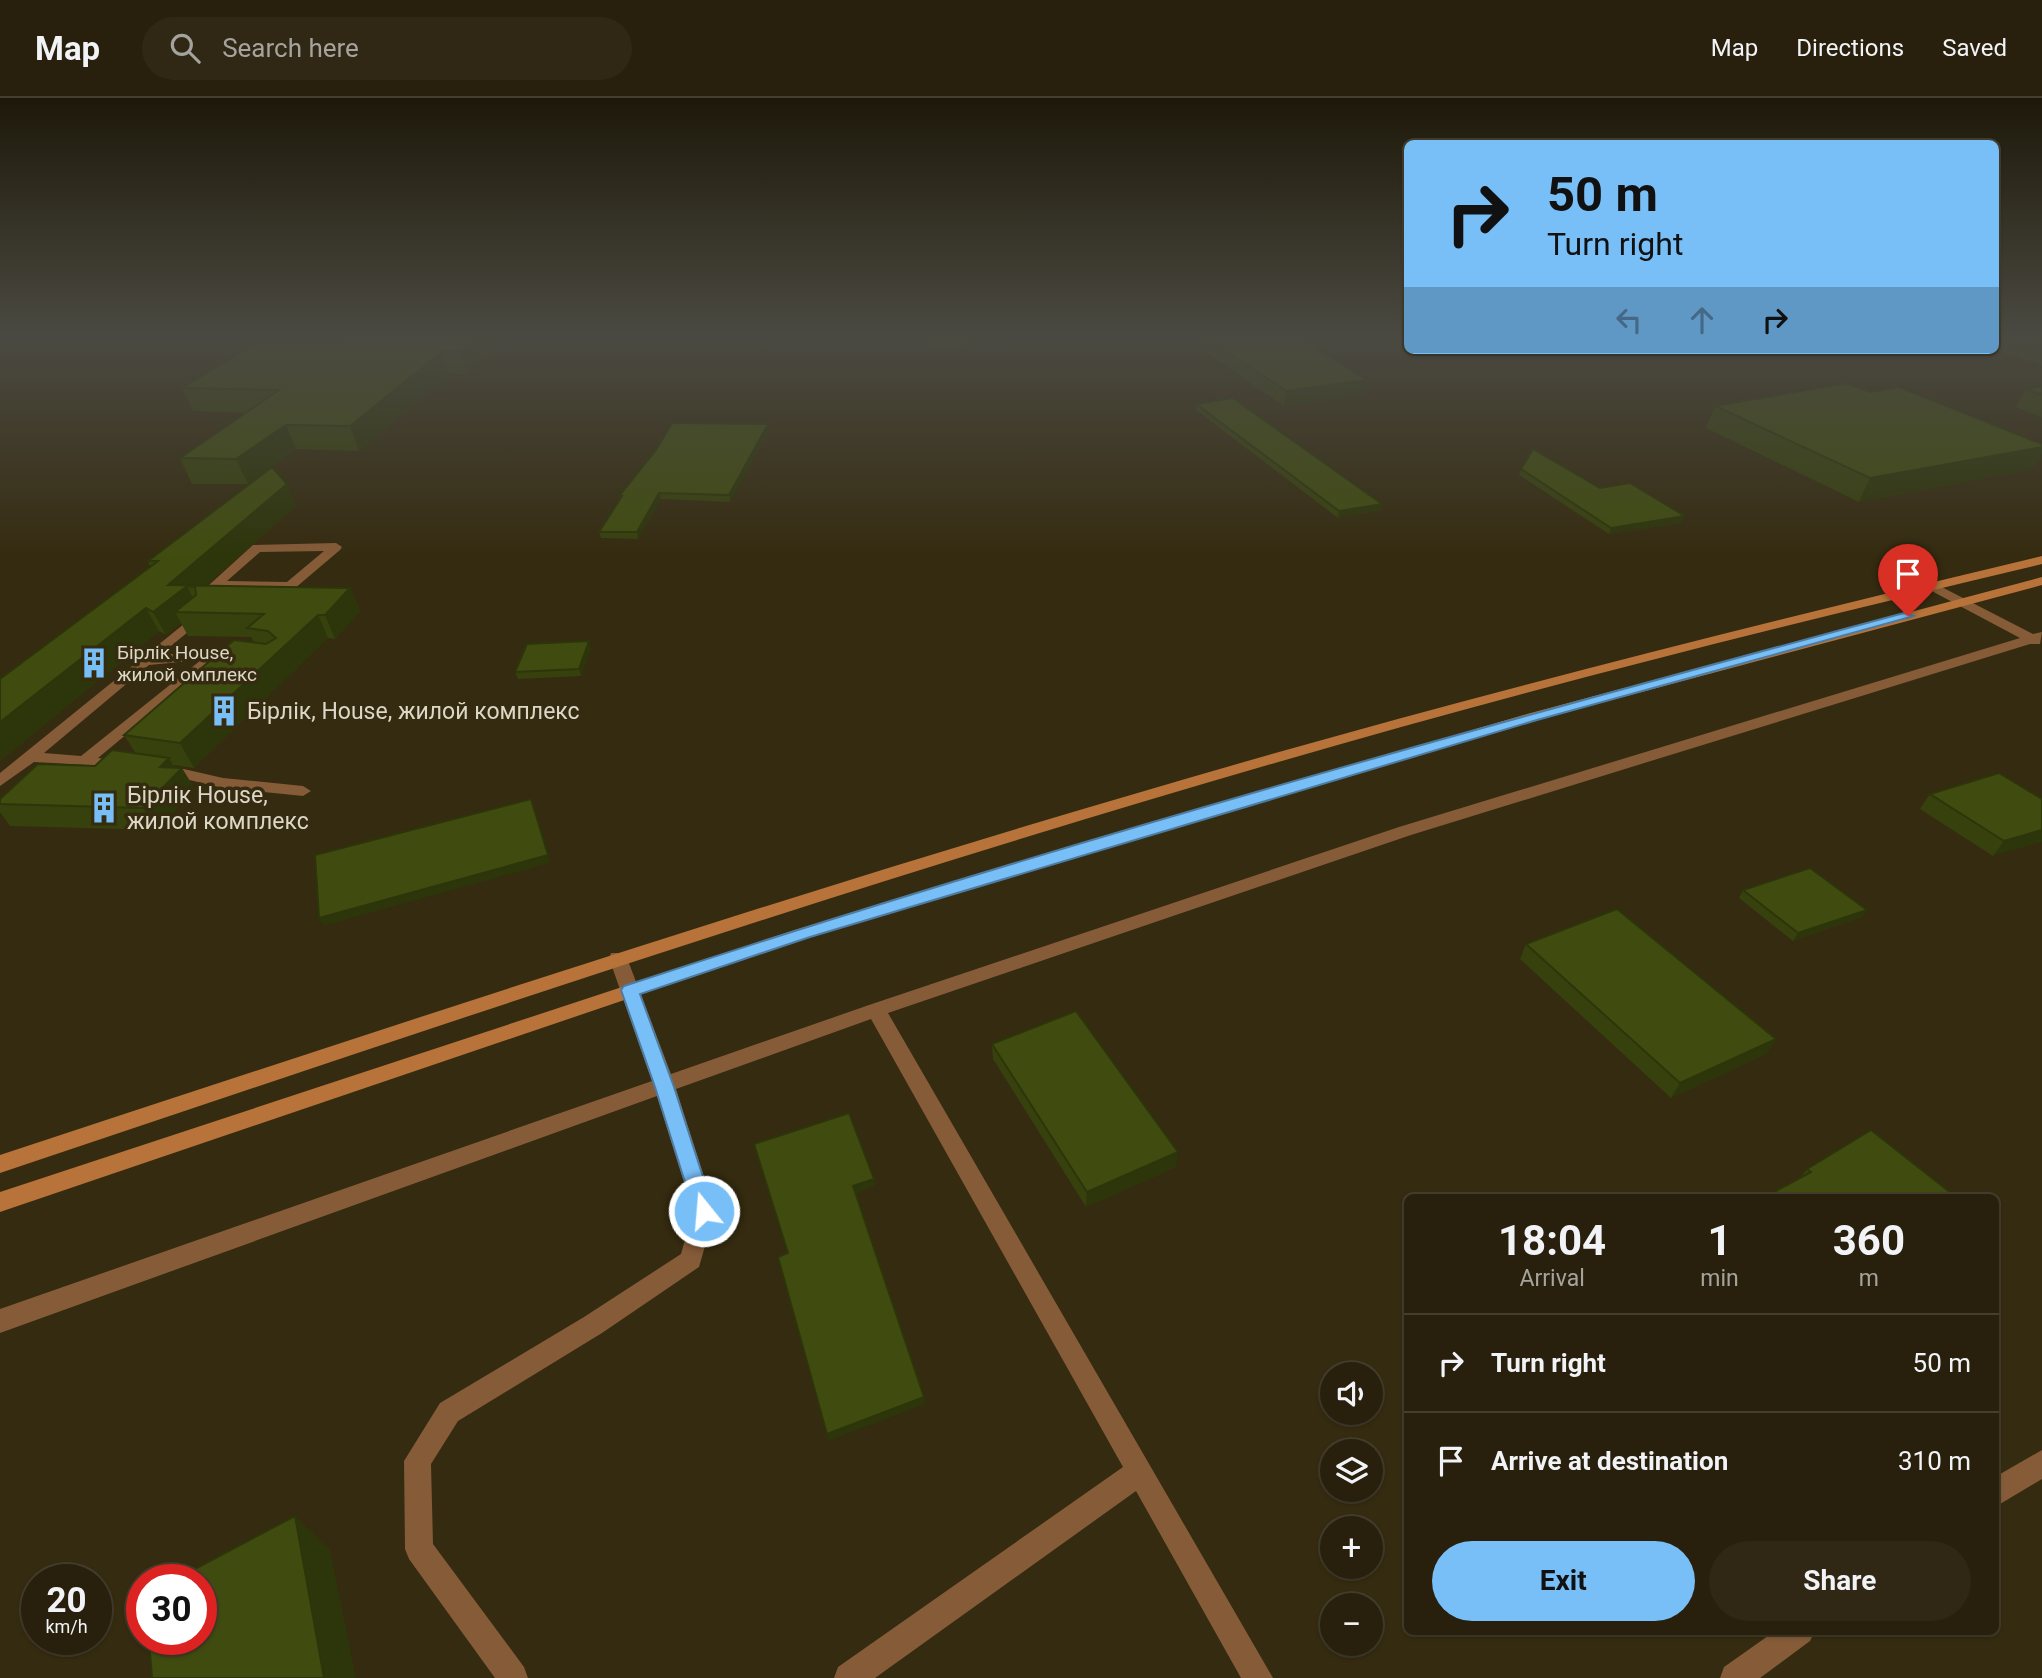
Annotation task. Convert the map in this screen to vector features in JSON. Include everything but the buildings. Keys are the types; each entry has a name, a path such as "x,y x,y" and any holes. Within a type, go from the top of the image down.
{"main road":[{"path":"0,1164 618,958 1309,746 1504,691 1930,585 2042,560"},
{"path":"0,1202 804,933 1532,717 2042,582"}],"street":[{"path":"335,547 290,586 215,585 257,548 335,547"},
{"path":"1930,585 2038,640"},
{"path":"0,781 200,615"},
{"path":"0,1321 876,1010 1405,831 2038,640"},
{"path":"83,762 222,655 146,661"},
{"path":"31,757 138,766 181,772 223,783 303,791"},
{"path":"513,1678 419,1549 417,1461 449,1412 593,1325 691,1260 704,1211 665,1087 618,958"},
{"path":"876,1010 1258,1678"},
{"path":"1999,1490 2042,1463"},
{"path":"849,1678 1139,1472"},
{"path":"1735,1678 1794,1635"}],"place":[{"name":"Бірлік House, жилой омплекс","path":"94,663"},
{"name":"Бірлік, House, жилой комплекс","path":"224,711"},
{"name":"Бірлік House, жилой комплекс","path":"104,808"}],"route":[{"path":"704,1211 665,1087 630,990 804,933 1532,717 1908,616"}]}
